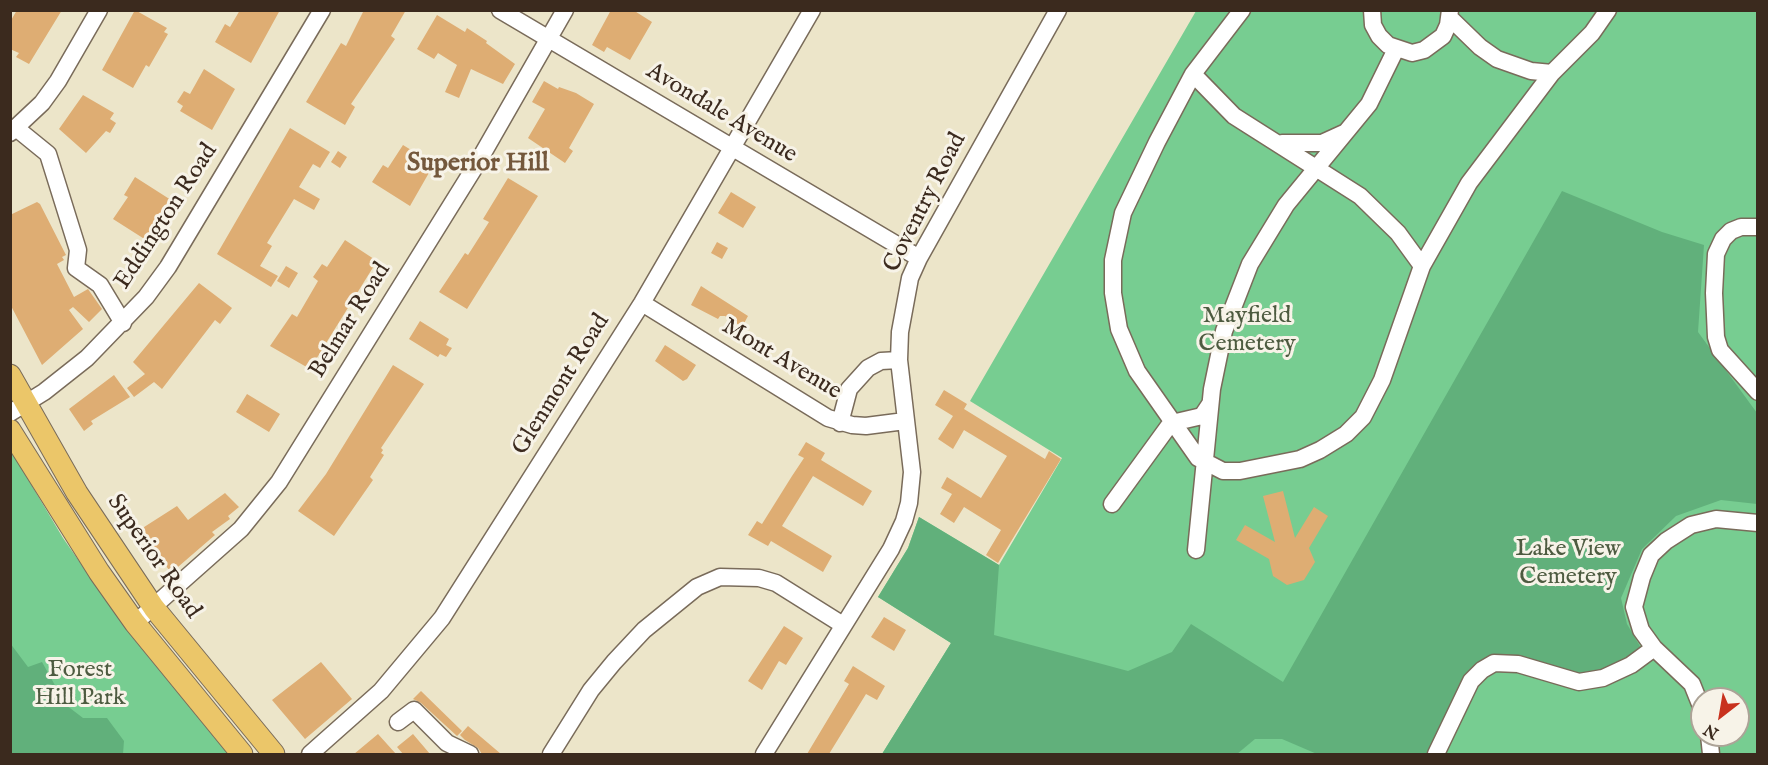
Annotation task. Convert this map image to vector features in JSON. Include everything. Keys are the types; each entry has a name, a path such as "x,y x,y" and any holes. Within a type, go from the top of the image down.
{"main road":[{"name":"Superior Road","path":"10,375 18,409 154,608 274,754"},
{"name":"Superior Road","path":"10,430 99,572 135,623 242,754"}],"street":[{"path":"99,10 58,81 42,103 13,130 48,154 78,250 76,268 100,285 123,323"},
{"name":"Eddington Road","path":"18,409 87,358 123,323 168,267 322,10"},
{"name":"Avondale Avenue","path":"500,10 919,258"},
{"name":"Belmar Road","path":"135,623 241,529 279,482 478,162 565,10"},
{"name":"Glenmont Road","path":"310,754 381,691 415,654 442,618 642,303 812,10"},
{"name":"Coventry Road","path":"764,754 891,549 904,521 909,503 912,472 899,360 903,306 919,258 1058,10"},
{"path":"1242,10 1193,74 1123,213 1113,260 1113,293 1119,328 1137,371 1172,423 1205,463 1223,471 1255,469 1300,459 1346,434 1363,417 1382,380 1422,266 1469,183 1498,141 1552,73 1592,33 1608,10"},
{"path":"1372,10 1373,24 1379,36 1396,49 1412,53 1435,45 1443,36 1450,14"},
{"path":"1450,14 1480,47 1497,59 1531,71 1552,73"},
{"path":"1196,550 1210,404 1224,331 1250,264 1286,206 1347,132 1380,85 1396,49"},
{"path":"1193,74 1234,116 1318,167 1360,196 1398,232 1422,266"},
{"path":"1276,142 1303,145 1322,143 1347,132"},
{"path":"1758,227 1741,227 1731,231 1723,239 1716,254 1714,293 1716,337 1720,350 1758,392"},
{"name":"Mont Avenue","path":"642,303 814,410 840,423 866,426 905,421"},
{"path":"840,423 849,389 868,368 882,361 899,360"},
{"path":"1112,504 1172,423 1202,416 1210,404"},
{"path":"1693,687 1654,648 1641,630 1634,607 1651,555 1666,541 1691,525 1716,519 1758,523"},
{"path":"551,754 591,690 614,662 644,630 697,587 720,577 759,578 776,583 843,625"},
{"path":"1436,754 1471,681 1482,670 1494,663 1518,664 1579,682 1603,678 1631,665 1654,648"},
{"path":"398,722 414,710 447,742 470,754"}],"green space":[{"name":"Mayfield Cemetery","path":"1196,11 1757,11 1757,754 882,754 951,643 878,597 908,548 919,517 999,565 1062,458 970,401"},
{"name":"Lake View Cemetery","path":"1562,191 1662,232 1704,245 1698,332 1757,413 1757,504 1721,500 1676,516 1642,549 1621,598 1627,624 1645,655 1603,678 1539,670 1482,670 1436,754 1317,754 1282,739 1255,739 1237,754 882,754 951,643 878,597 908,548 919,517 999,565 994,635 1128,671 1172,652 1191,624 1283,682"},
{"name":"Forest Hill Park","path":"10,449 63,538 129,633 228,754 11,754"},
{"path":"10,643 28,667 42,662 66,705 83,718 107,718 124,741 123,754 11,754"}],"building":[{"path":"17,10 62,10 29,64 16,57 19,53 10,49 10,22"},
{"path":"135,10 167,28 164,32 168,34 149,67 146,65 133,88 102,70"},
{"path":"240,10 280,10 251,63 215,42 225,24 230,27"},
{"path":"364,10 406,10 391,36 395,39 351,104 355,107 345,125 306,102 341,43 346,46"},
{"path":"611,10 633,10 652,22 630,60 607,47 604,52 592,45"},
{"path":"437,15 465,32 467,28 515,64 503,84 471,69 459,98 445,92 457,65 438,53 434,59 417,49"},
{"path":"204,69 235,89 212,130 180,111 183,106 177,102 184,91 190,94"},
{"path":"544,81 558,89 559,87 576,93 594,104 569,148 573,151 565,163 528,138 545,109 532,102"},
{"path":"83,95 114,113 110,119 116,123 110,133 106,131 86,153 59,129"},
{"path":"290,128 330,152 320,168 313,164 299,187 320,199 314,210 294,199 267,243 272,246 260,266 278,276 271,287 217,254"},
{"path":"403,145 434,164 410,206 372,182 383,165 388,168"},
{"path":"338,151 347,157 340,168 331,162"},
{"path":"135,177 171,200 146,240 113,219 128,197 124,195"},
{"path":"508,178 538,196 467,309 439,292 465,253 468,255 489,222 483,219"},
{"path":"731,192 756,207 743,228 718,213"},
{"path":"37,202 66,255 62,257 64,260 57,264 74,297 88,289 102,309 89,322 73,307 69,310 83,329 42,365 10,304 10,215"},
{"path":"345,240 377,261 310,369 270,346 292,314 297,317 318,281 313,277 322,264 327,267"},
{"path":"717,242 728,248 722,259 711,253"},
{"path":"286,266 298,273 289,288 277,281"},
{"path":"199,283 232,308 220,324 215,320 162,389 154,382 134,397 127,388 145,374 133,362"},
{"path":"701,286 748,316 742,327 725,316 720,316 718,319 691,305"},
{"path":"420,321 449,339 446,345 452,348 446,357 440,354 438,357 409,339"},
{"path":"665,345 696,365 687,379 683,381 655,361"},
{"path":"393,365 424,384 381,448 383,450 381,453 384,455 370,477 373,480 334,536 298,511 326,474"},
{"path":"114,375 130,397 91,421 93,424 84,431 69,409"},
{"path":"944,390 967,404 964,409 1045,459 1049,451 1061,459 998,563 986,555 1001,530 964,507 954,523 940,514 952,494 941,488 947,477 981,498 1007,456 964,430 953,449 938,439 953,416 935,405"},
{"path":"247,394 280,414 269,432 236,412"},
{"path":"806,442 825,453 821,460 872,491 863,506 813,476 782,526 832,556 823,572 771,541 768,546 748,535 757,521 762,524 804,458 798,455"},
{"path":"1283,491 1295,538 1314,507 1328,516 1309,548 1315,562 1304,580 1287,585 1273,576 1269,559 1236,540 1245,525 1275,542 1263,496"},
{"path":"225,493 239,507 228,516 230,519 212,532 215,535 171,573 141,529 177,506 188,520"},
{"path":"884,617 906,630 894,651 871,637"},
{"path":"784,626 803,638 786,665 779,661 762,690 748,681"},
{"path":"321,662 352,699 305,739 272,700"},
{"path":"853,666 885,686 877,700 866,694 829,754 807,754 849,684 844,681"},
{"path":"421,691 462,731 457,736 421,703 413,699"},
{"path":"468,726 501,754 482,754 478,748 465,740 460,735"},
{"path":"378,734 396,754 354,754"},
{"path":"413,734 430,754 403,754 397,747"}],"district":[{"name":"Superior Hill","path":"478,165"}]}
